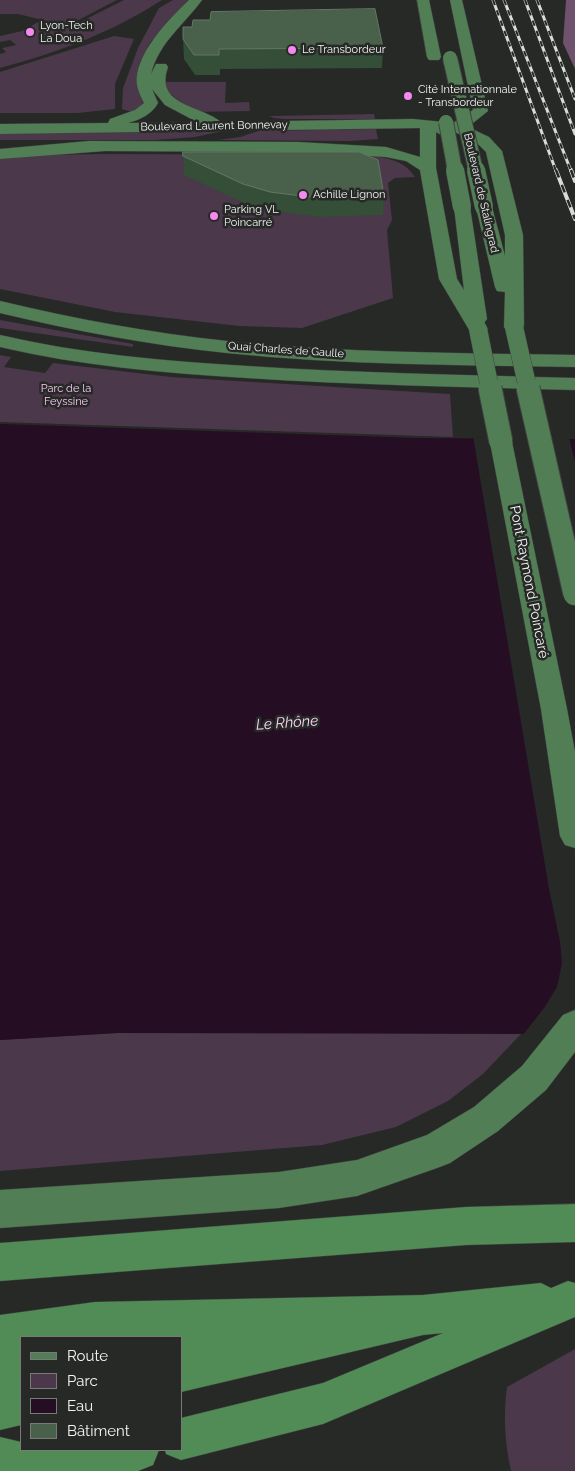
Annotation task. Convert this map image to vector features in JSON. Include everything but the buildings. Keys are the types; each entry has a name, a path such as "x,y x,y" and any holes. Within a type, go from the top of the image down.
{"highway":[{"path":"0,1262 466,1226 575,1223"},
{"path":"182,1344 423,1315 572,1300"},
{"path":"182,1439 323,1403 572,1300"},
{"path":"0,1336 95,1322 423,1315"},
{"path":"182,1372 423,1315"},
{"path":"0,1371 20,1367"},
{"path":"0,1409 20,1406"},
{"path":"0,1458 54,1471 134,1451"}],"main road":[{"path":"99,127 147,110 151,103 144,85 147,66 157,45 196,0"},
{"path":"212,0 196,14 172,44 158,79 160,89 180,108 187,113 220,126"},
{"path":"423,0 438,76"},
{"path":"298,147 404,139 428,130 457,127 481,111 456,0"},
{"name":"Boulevard de Stalingrad","path":"449,54 514,328"},
{"name":"Boulevard de Stalingrad","path":"443,104 462,207 478,329"},
{"name":"Boulevard Laurent Bonnevay","path":"0,128 220,126 428,130"},
{"path":"457,127 474,134 486,142 494,151 514,236 514,328 575,594"},
{"path":"428,130 429,174 448,279 478,329"},
{"name":"Boulevard Laurent Bonnevay","path":"0,145 298,147"},
{"path":"0,154 106,146"},
{"path":"298,147 386,152 411,158 429,174"},
{"name":"Quai Charles de Gaulle","path":"0,307 53,320 165,339 261,350 423,358 575,361"},
{"name":"Pont Raymond Poincaré","path":"478,329 554,709 575,836"},
{"name":"Quai Charles de Gaulle","path":"0,341 43,352 182,368 279,374 575,384"},
{"path":"0,347 43,352"},
{"path":"10,1208 279,1190 357,1178 437,1150 486,1119 534,1078 575,1026"}],"green space":[{"path":"0,0 117,0 67,26 18,14 0,14"},
{"path":"124,0 162,0 104,32 42,56 0,68 0,54 6,52 2,48 16,45 10,40 0,42 0,36 22,31 40,21 68,28"},
{"path":"173,0 188,0 150,43 139,65 137,78 143,101 142,105 132,112 122,109 123,88 138,48 159,8"},
{"path":"114,36 134,39 115,84 115,109 78,113 0,113 0,72"},
{"path":"163,82 226,82 225,103 249,102 250,111 192,112 164,88"},
{"path":"374,114 375,119 284,119 269,116"},
{"path":"376,129 378,139 350,141 218,140 240,137 258,131"},
{"path":"224,131 195,137 155,140 0,140 0,134"},
{"path":"45,155 351,155 387,158 395,161 409,170 415,177 395,178 388,183 392,220 387,230 393,298 302,328 239,326 115,312 0,289 0,159"},
{"path":"0,320 133,344 133,347 0,328"},
{"name":"Parc de la Feyssine","path":"0,355 11,357 4,367 45,373 53,363 171,377 450,394 453,437 0,422"},
{"path":"117,1033 521,1034 483,1074 448,1101 396,1127 322,1145 0,1171 0,1040"},
{"path":"575,1349 575,1471 511,1471 505,1429 507,1387"}],"shaded area":[{"path":"566,0 575,0 575,69 563,43"}],"water":[{"name":"Le Rhône","path":"0,424 416,438 575,439 575,1034 117,1033 0,1040"}],"pier":[{"path":"473,436 569,437 575,462 575,1037 522,1036 544,1008 557,987 562,963 560,942 549,889"}],"railway":[{"path":"493,0 556,171"},
{"path":"504,0 571,171"},
{"path":"525,0 575,134"},
{"path":"537,0 575,99"},
{"path":"556,170 575,219"},
{"path":"571,170 575,181"}],"place":[{"name":"Lyon-Tech La Doua","path":"30,32"},
{"name":"Le Transbordeur","path":"292,50"},
{"name":"Cité Internationnale - Transbordeur","path":"408,96"},
{"name":"Achille Lignon","path":"303,195"},
{"name":"Parking VL Poincarré","path":"214,216"}]}
